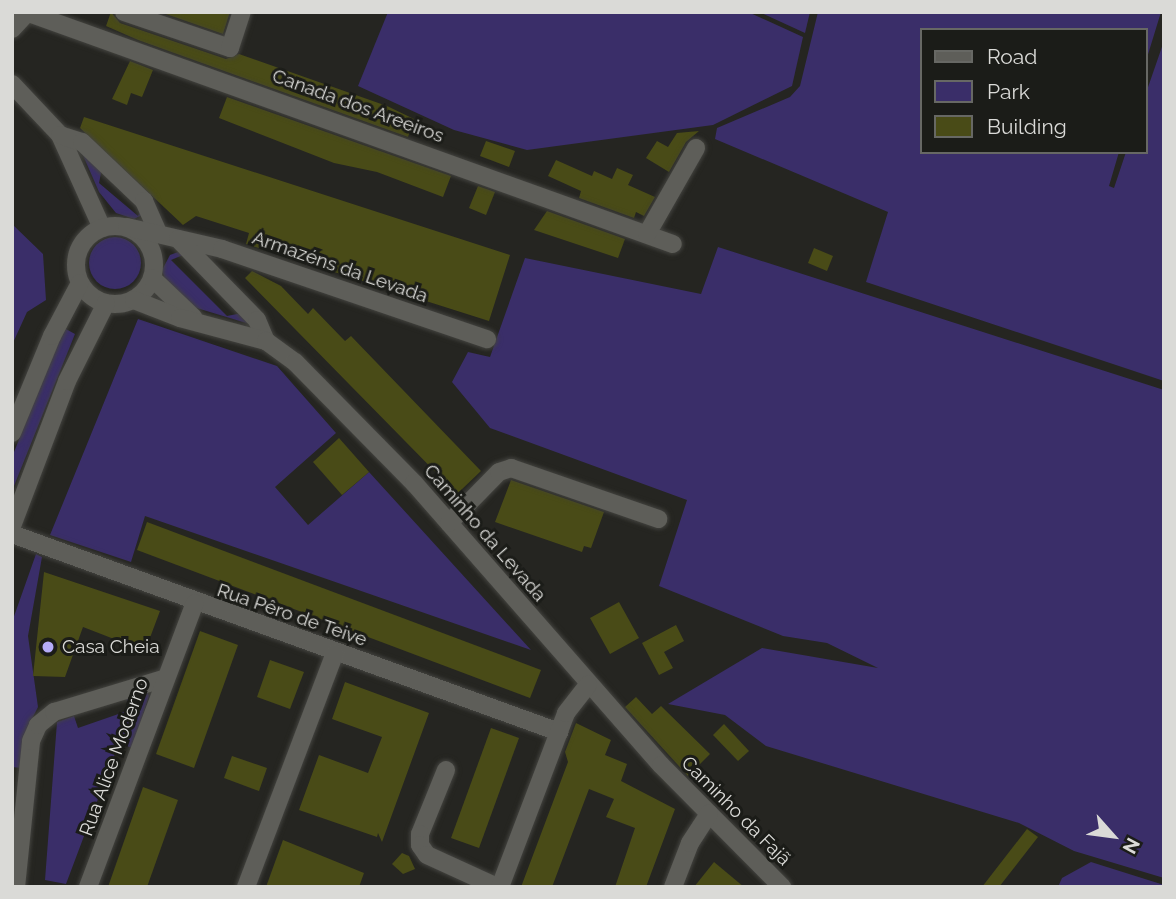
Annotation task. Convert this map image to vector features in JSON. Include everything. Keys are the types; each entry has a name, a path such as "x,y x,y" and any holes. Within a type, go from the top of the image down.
{"street":[{"name":"Canada dos Areeiros","path":"12,29 27,12 673,244"},
{"path":"124,12 230,48 242,12"},
{"path":"12,84 60,135 102,228"},
{"path":"60,135 82,142 144,201 158,232"},
{"path":"647,234 696,148"},
{"path":"12,433 52,336 80,283 79,251 102,228 127,227 147,242 153,253 152,278 134,300 106,303 80,283"},
{"name":"Armazéns da Levada","path":"127,227 158,232 222,249 488,340"},
{"path":"153,253 178,239"},
{"name":"Caminho da Levada","path":"178,239 257,320 266,341"},
{"name":"Caminho da Levada","path":"152,278 167,296 205,324"},
{"name":"Caminho da Levada","path":"134,300 266,341 324,389 449,523 588,685 661,765"},
{"path":"12,526 67,381 106,303"},
{"path":"449,523 499,472 512,468 658,519"},
{"name":"Rua Pêro de Teive","path":"12,534 195,603 559,732"},
{"name":"Rua Alice Moderno","path":"88,887 195,603"},
{"path":"246,887 335,653"},
{"path":"16,887 31,741 38,725 54,712 166,678"},
{"path":"446,770 420,834 420,845 427,855 499,887 566,713 588,685"},
{"name":"Caminho da Fajã","path":"661,765 782,887"},
{"path":"673,887 690,843 709,814"}],"green space":[{"path":"388,12 748,12 803,37 792,86 713,125 527,150 454,130 358,86"},
{"path":"759,12 810,12 805,33"},
{"path":"818,12 1161,12 1148,54 1148,28 920,28 920,154 1118,154 1109,186 1114,188 1125,154 1148,154 1148,87 1164,41 1164,381 866,282 888,212 715,139 717,128 790,97 800,86"},
{"path":"82,153 102,168 99,183 138,216 142,208 144,214 134,219 116,213 99,192"},
{"path":"12,224 43,254 46,300 27,312 12,345"},
{"path":"115,237 125,239 133,245 139,253 139,273 133,281 125,287 115,289 105,287 97,281 91,273 89,263 91,253 97,245 105,239"},
{"path":"718,247 1164,390 1164,878 1074,851 1019,823 766,746 725,715 668,704 762,648 878,668 827,643 783,636 659,586 687,500 490,428 452,382 468,352 490,357 525,258 701,294"},
{"path":"178,252 183,255 171,260 227,316 242,313 253,325 190,306 168,289 162,270 170,255"},
{"path":"138,319 277,366 336,433 275,487 308,525 369,472 531,650 145,516 131,562 50,535"},
{"path":"64,328 75,334 12,491 12,457"},
{"path":"36,554 42,557 28,636 38,707 25,733 21,768 12,767 12,622"},
{"path":"147,690 149,696 132,748 119,743 66,884 45,880 57,722 74,716 78,728 130,710 126,697"},
{"path":"1091,862 1164,887 1058,887 1062,878"}],"building":[{"path":"111,12 120,23 226,59 239,54 387,106 414,119 408,137 138,40 106,26"},
{"path":"160,12 230,12 223,34"},
{"path":"130,61 153,70 142,97 131,93 127,105 112,99"},
{"path":"227,97 451,176 443,197 377,172 334,163 219,118"},
{"path":"84,117 510,255 489,321 246,244 249,233 196,216 183,225 80,128"},
{"path":"699,131 686,142 669,172 646,158 657,141 668,147 677,133"},
{"path":"486,141 515,151 509,167 480,156"},
{"path":"556,160 592,176 594,171 612,179 617,168 633,175 628,185 655,197 644,216 636,212 634,218 579,198 581,191 548,176"},
{"path":"478,186 495,192 486,215 469,208"},
{"path":"547,211 625,239 618,258 534,230"},
{"path":"814,248 833,256 827,271 808,263"},
{"path":"252,271 281,286 308,314 313,308 345,341 351,336 481,471 457,494 245,278"},
{"path":"339,438 369,472 342,495 313,462"},
{"path":"511,480 604,512 591,548 584,546 582,552 495,522"},
{"path":"147,522 541,670 530,698 137,550"},
{"path":"44,572 160,611 145,651 83,627 65,677 33,676"},
{"path":"619,602 639,638 610,654 590,618"},
{"path":"676,625 684,641 664,652 673,668 659,675 642,643"},
{"path":"200,631 238,645 194,768 156,754"},
{"path":"270,660 304,672 290,709 257,697"},
{"path":"345,682 429,713 382,842 378,833 377,837 299,810 319,755 368,773 382,737 332,719"},
{"path":"636,697 652,714 661,706 710,754 688,776 625,707"},
{"path":"576,723 611,740 605,755 627,764 621,781 675,809 646,887 615,887 635,828 606,817 614,799 589,789 552,887 521,887 568,762 565,752"},
{"path":"724,724 749,751 738,761 713,735"},
{"path":"491,728 519,738 479,848 451,838"},
{"path":"232,756 267,768 259,791 224,778"},
{"path":"143,787 178,800 147,887 108,887"},
{"path":"1027,829 1038,837 999,887 982,887"},
{"path":"283,840 364,873 359,887 266,887"},
{"path":"402,853 409,856 415,869 403,874 392,864"},
{"path":"714,862 744,887 694,887"}],"place":[{"name":"Casa Cheia","path":"48,647"}]}
